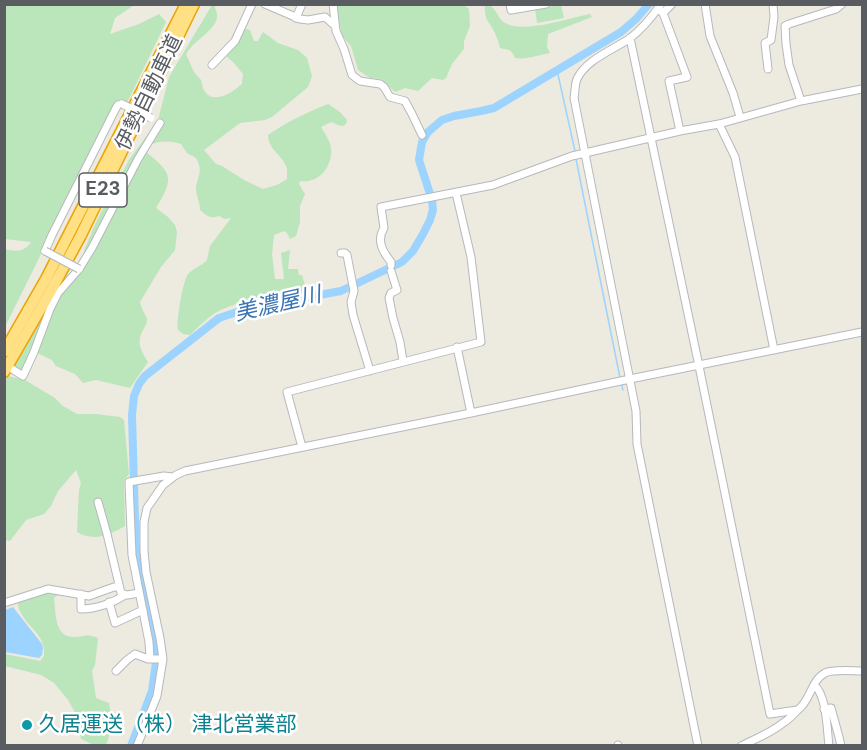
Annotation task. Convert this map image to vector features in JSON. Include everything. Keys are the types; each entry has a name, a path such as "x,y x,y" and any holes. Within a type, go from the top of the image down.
{"highway":[{"name":"伊勢自動車道","path":"4,352 46,279 186,4"},
{"name":"伊勢自動車道","path":"8,371 81,235 194,4"}],"street":[{"path":"212,65 235,41 252,4"},
{"path":"265,4 296,18 305,20 325,17 334,24"},
{"path":"296,18 302,4"},
{"path":"333,4 334,24 352,75 360,81 380,84 390,97 405,102 422,135"},
{"path":"510,4 511,10 546,4"},
{"path":"705,4 710,36 732,89 740,117"},
{"path":"768,69 765,43 771,40 773,4"},
{"path":"785,26 836,9 842,4"},
{"path":"671,5 660,7 630,38 588,65 577,80 574,98 636,411 637,444 698,746"},
{"path":"660,7 687,77 669,81 680,130"},
{"path":"774,17 785,26 789,64 801,101"},
{"path":"630,38 774,729"},
{"path":"403,361 389,298 391,293 397,290 391,262 382,250 381,233 384,228 381,207 493,185 585,154 680,130 719,124 801,101 862,89"},
{"path":"79,269 45,251 52,236 118,105 122,104 151,117"},
{"path":"8,371 23,376 58,293 79,269 92,248 138,159 160,123"},
{"path":"719,124 735,157 774,350"},
{"path":"302,447 287,392 481,342 471,257 456,193"},
{"path":"341,253 347,255 353,287 351,302 353,315 370,371"},
{"path":"137,746 157,696 161,658 146,572 144,522 147,508 155,494 172,477 185,471 862,332"},
{"path":"457,347 471,413"},
{"path":"151,659 132,555 129,482 164,476 172,477"},
{"path":"98,502 119,587 121,593 125,595"},
{"path":"4,603 48,589 88,596 119,587"},
{"path":"81,594 81,609 89,609 125,595 139,593"},
{"path":"109,602 115,623 143,610"},
{"path":"116,671 134,655 138,654 151,659 161,658"},
{"path":"741,746 786,721 804,703 821,675 833,670 862,671"},
{"path":"814,685 819,690 827,720 828,742 839,737"},
{"path":"824,709 831,708 840,746"},
{"path":"771,714 797,710"}],"green space":[{"path":"5,5 134,5 115,18 110,34 159,14 166,22 127,103 115,104 5,327 5,249 20,250 26,248 31,242 5,239"},
{"path":"212,5 217,14 214,25 186,55 208,95 223,96 242,84 243,74 226,56 239,40 243,30 247,29 250,30 254,41 258,41 263,32 278,43 298,50 307,58 312,76 308,87 272,117 240,123 204,150 216,164 263,189 277,185 287,179 287,169 271,145 268,135 312,110 328,104 347,120 343,126 332,122 321,127 330,145 330,161 319,177 300,181 299,184 305,194 300,206 300,222 296,236 290,239 284,231 274,235 272,254 275,279 284,279 281,253 290,250 288,269 298,269 307,292 260,298 236,304 215,313 190,335 178,330 179,310 186,278 190,272 207,260 210,246 231,218 211,217 200,210 196,189 200,167 196,158 187,153 181,144 157,143 149,146 147,153 166,172 168,184 156,208 175,225 177,232 175,250 161,267 140,302 147,320 141,334 141,350 148,362 130,388 96,380 83,383 75,374 56,366 52,360 37,353 23,371 14,366 45,309 79,272 85,248 97,220 129,160 158,120 169,77"},
{"path":"336,5 464,5 469,9 470,26 464,41 464,49 452,64 446,78 443,80 432,78 418,91 405,88 395,92 381,79 370,78 358,70 351,46 342,36"},
{"path":"485,5 492,7 505,23 513,26 535,26 590,14 592,17 548,34 547,47 550,53 528,58 515,58 510,51 500,48 486,17"},
{"path":"561,5 564,18 537,23 535,9"},
{"path":"8,376 25,380 77,414 120,417 124,420 129,474 124,480 125,526 95,537 77,532 81,483 76,470 58,491 51,506 44,514 26,520 10,541 5,540 4,381"},
{"path":"45,589 59,594 54,598 55,610 59,629 63,633 74,637 87,635 98,638 95,665 92,671 96,698 109,703 113,724 106,745 94,745 81,739 77,716 54,683 41,675 5,666 5,654 40,661 44,656 43,643 20,611 17,599"}],"water":[{"path":"13,607 42,644 42,655 39,658 5,652 5,610"}],"waterway":[{"name":"美濃屋川","path":"131,746 152,691 156,662 153,632 136,554 132,415 134,396 139,384 145,376 219,318 249,308 341,291 402,262 413,251 433,210 419,160 422,142 428,132 442,120 494,108 621,32 649,4"},
{"path":"557,70 575,151"},
{"path":"576,159 620,378"},
{"path":"621,382 623,390"}],"place":[{"name":"久居運送（株） 津北営業部","path":"27,725"}]}
